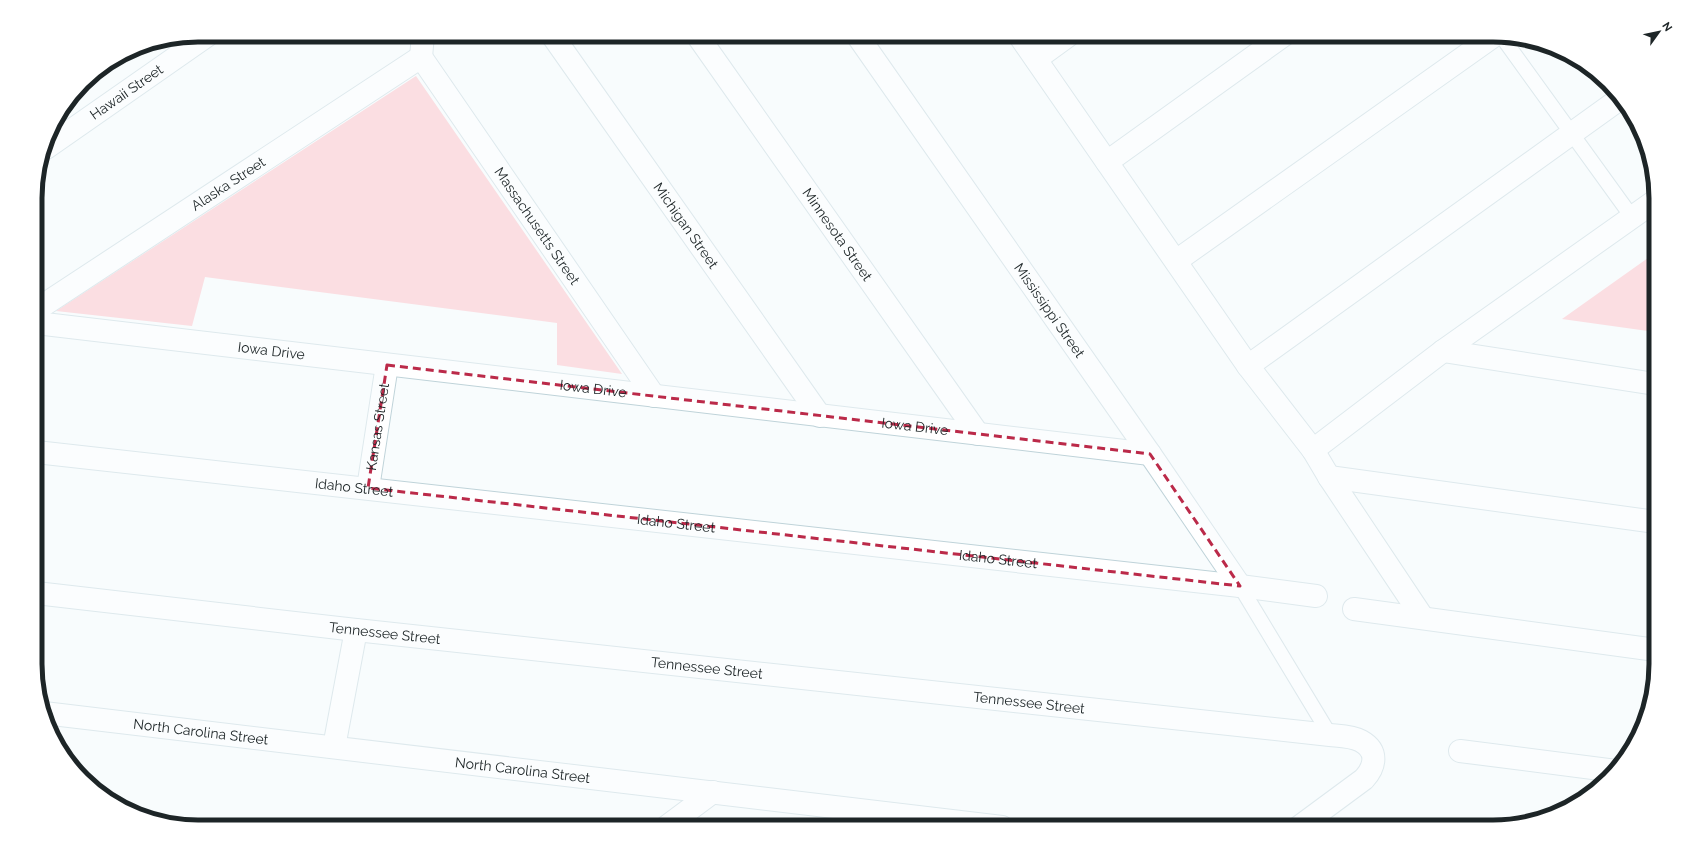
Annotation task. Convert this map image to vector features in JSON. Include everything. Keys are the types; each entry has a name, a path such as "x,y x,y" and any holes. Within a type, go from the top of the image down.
{"street":[{"name":"Hawaii Street","path":"52,144 198,42"},
{"path":"421,57 422,42"},
{"name":"Michigan Street","path":"557,42 820,416"},
{"name":"Minnesota Street","path":"702,42 978,434"},
{"name":"Mississippi Street","path":"862,42 1150,454 1240,586"},
{"path":"1024,42 1248,366 1313,450 1329,477 1423,618"},
{"path":"1036,58 1059,42"},
{"path":"1107,162 1274,42"},
{"path":"1176,261 1485,42"},
{"name":"Alaska Street","path":"42,306 421,57"},
{"name":"Massachusetts Street","path":"421,57 654,396"},
{"path":"1248,366 1616,102"},
{"path":"1313,450 1443,351 1649,205"},
{"name":"Iowa Drive","path":"42,324 1150,454"},
{"path":"1443,351 1649,383"},
{"name":"Kansas Street","path":"368,488 387,365"},
{"name":"Idaho Street","path":"42,453 1240,586 1316,596"},
{"path":"1329,477 1649,521"},
{"name":"Tennessee Street","path":"42,594 356,630 1330,735 1360,740 1372,753 1373,766 1364,779 1308,820"},
{"path":"1354,609 1649,649"},
{"path":"334,747 356,630"},
{"name":"North Carolina Street","path":"50,714 944,820"},
{"path":"1460,751 1607,770"},
{"path":"675,820 713,792"},
{"path":"878,820 887,813"}],"lane":[{"path":"1506,42 1632,217"},
{"path":"1240,586 1330,735"}],"highlighted area":[{"path":"387,365 1150,454 1240,586 368,488"}],"shaded area":[{"path":"416,76 622,374 557,365 557,323 205,277 192,326 56,311"},
{"path":"1649,257 1649,331 1562,319"}]}
